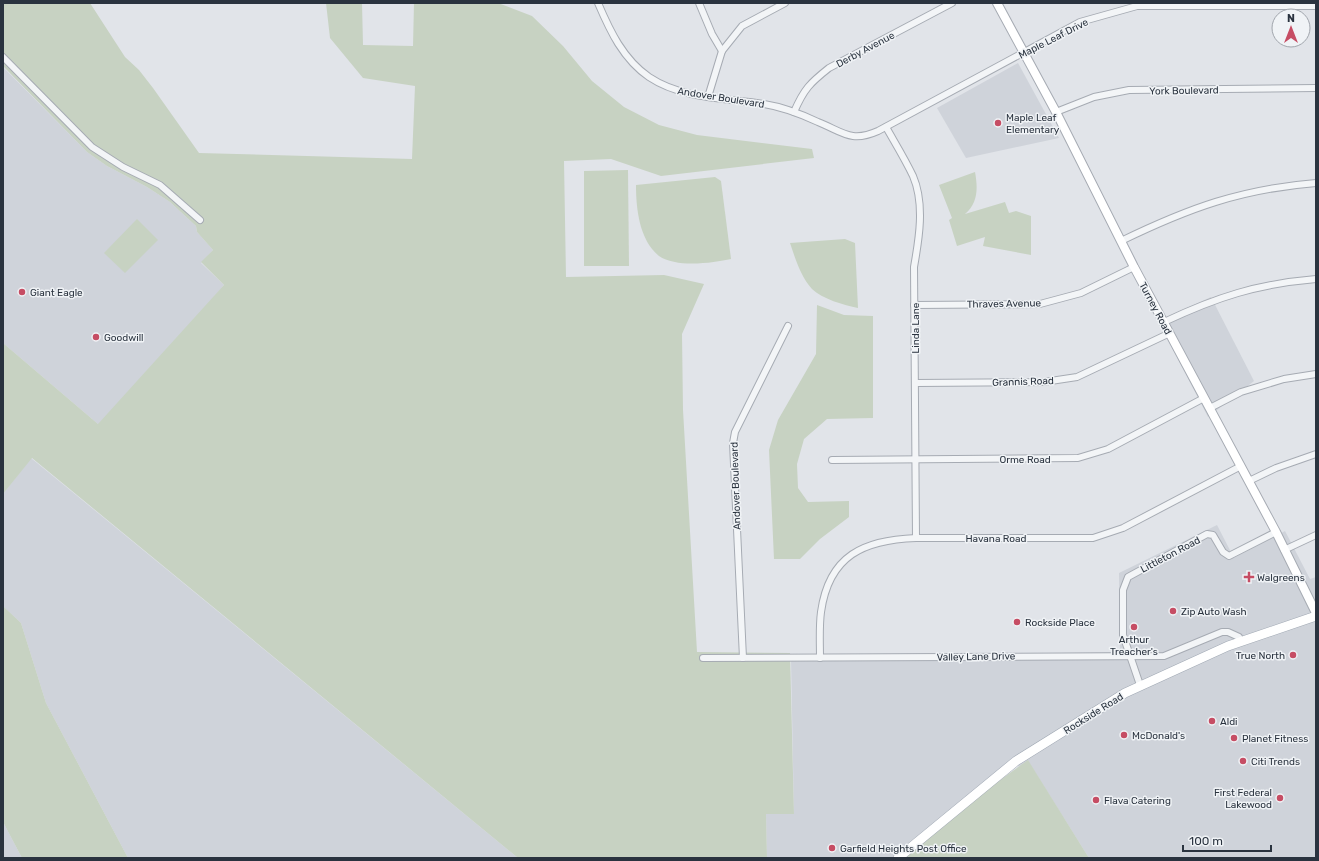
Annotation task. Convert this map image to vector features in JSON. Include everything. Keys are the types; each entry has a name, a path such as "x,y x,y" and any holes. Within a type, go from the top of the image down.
{"main road":[{"name":"Turney Road","path":"998,3 1056,112 1134,267 1276,532 1316,614"},
{"name":"Rockside Road","path":"898,858 1016,761 1140,685 1241,642 1316,614"}],"street":[{"name":"Andover Boulevard","path":"598,3 612,34 629,60 649,77 672,89 708,97 765,104 794,112 822,123 841,134 856,138"},
{"path":"700,3 712,34 722,51"},
{"path":"708,97 722,51 742,26 786,3"},
{"name":"Derby Avenue","path":"794,112 803,92 814,79 829,68 952,3"},
{"name":"Maple Leaf Drive","path":"856,138 866,136 886,127 1080,22 1140,5 1316,6"},
{"path":"3,57 92,147 123,167 160,185 200,220"},
{"name":"York Boulevard","path":"1056,112 1094,96 1129,90 1316,88"},
{"name":"Linda Lane","path":"886,127 913,176 918,194 919,244 914,267 916,538"},
{"path":"1121,241 1171,217 1213,202 1263,190 1316,183"},
{"name":"Thraves Avenue","path":"914,305 1040,304 1081,293 1134,267"},
{"path":"1164,322 1228,295 1264,285 1316,278"},
{"name":"Andover Boulevard","path":"743,658 732,443 735,432 788,326"},
{"name":"Grannis Road","path":"915,383 1044,382 1077,377 1170,333"},
{"path":"1210,408 1241,392 1284,379 1316,374"},
{"name":"Orme Road","path":"832,460 1078,458 1108,449 1204,398"},
{"path":"1249,481 1276,468 1316,454"},
{"name":"Havana Road","path":"820,658 821,614 824,593 831,578 841,564 856,552 871,544 890,539 916,538 1092,538 1123,528 1241,466"},
{"name":"Littleton Road","path":"1130,656 1122,635 1121,612 1124,584 1128,576 1207,534 1213,535 1223,552 1230,556 1276,532"},
{"path":"1284,550 1316,535"},
{"name":"Valley Lane Drive","path":"703,658 1166,655 1222,632 1228,632 1239,637 1241,642"},
{"path":"1130,656 1140,685"}],"shaded area":[{"name":"Maple Leaf Elementary","path":"1018,63 1059,138 966,158 937,108"},
{"path":"3,67 87,152 107,166 147,187 170,202 196,226 197,232 213,250 201,263 224,285 108,425 98,424 3,343"},
{"path":"1211,297 1254,381 1208,417 1158,321"},
{"path":"31,458 518,858 128,858 46,703 21,623 3,606 3,494"},
{"path":"1217,525 1234,558 1285,531 1310,579 1316,577 1316,858 1089,858 1028,761 1019,767 1016,762 898,858 767,858 766,814 794,814 791,658 991,656 992,660 992,654 1120,652 1119,573"},
{"path":"3,822 22,858 3,858"}],"green space":[{"path":"3,3 90,3 125,57 139,70 153,88 199,153 412,159 415,86 363,78 330,38 326,3 362,3 363,45 413,46 414,3 498,3 532,16 563,46 592,81 624,107 659,125 697,135 812,149 814,158 661,176 611,159 564,161 566,277 664,275 704,284 682,334 683,410 697,652 790,653 794,814 766,814 767,858 518,858 32,458 3,494 3,343 98,424 224,285 201,262 213,250 197,232 196,226 170,202 147,187 107,166 87,152 3,66"},
{"path":"628,170 629,266 584,266 584,171"},
{"path":"975,172 977,189 975,200 965,214 1005,202 1009,213 1016,211 1031,216 1031,255 983,246 985,237 957,246 949,220 952,218 939,185"},
{"path":"715,177 721,181 731,259 695,264 666,260 659,256 652,249 643,233 638,213 636,185"},
{"path":"137,219 158,240 125,273 104,253"},
{"path":"845,239 855,243 858,308 827,299 816,293 808,284 802,273 790,243"},
{"path":"817,305 844,315 873,316 873,418 827,419 804,439 797,464 798,488 808,502 849,501 849,517 820,539 800,559 774,559 769,450 778,420 816,354"},
{"path":"3,606 21,623 46,703 128,858 22,858 3,822"},
{"path":"1028,760 1089,858 898,858 951,815"}],"place":[{"name":"Maple Leaf Elementary","path":"998,123"},
{"name":"Giant Eagle","path":"22,292"},
{"name":"Goodwill","path":"96,337"},
{"name":"Walgreens","path":"1249,577"},
{"name":"Zip Auto Wash","path":"1173,611"},
{"name":"Rockside Place","path":"1017,622"},
{"name":"Arthur Treacher's","path":"1134,627"},
{"name":"True North","path":"1293,655"},
{"name":"Aldi","path":"1212,721"},
{"name":"McDonald's","path":"1124,735"},
{"name":"Planet Fitness","path":"1234,738"},
{"name":"Citi Trends","path":"1243,761"},
{"name":"First Federal Lakewood","path":"1280,798"},
{"name":"Flava Catering","path":"1096,800"},
{"name":"Garfield Heights Post Office","path":"832,848"}]}
